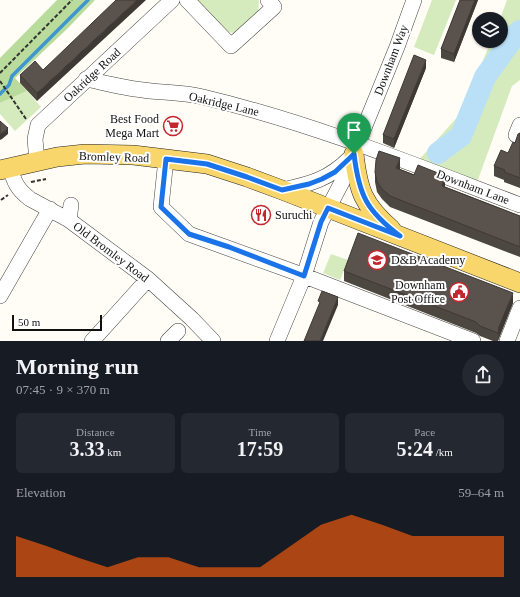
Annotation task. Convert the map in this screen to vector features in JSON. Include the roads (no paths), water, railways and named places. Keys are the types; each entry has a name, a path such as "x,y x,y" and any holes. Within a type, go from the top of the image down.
{"main road":[{"path":"356,149 356,173 365,200 376,216 400,236"},
{"name":"Bromley Road","path":"5,168 36,161 85,154 133,155 207,164 282,190 520,283"}],"street":[{"name":"Oakridge Road","path":"36,161 35,139 38,125 172,0"},
{"path":"187,0 231,46 274,6 268,0"},
{"name":"Downham Way","path":"277,341 304,276 321,222 337,193 356,149 397,47 414,0"},
{"name":"Oakridge Lane","path":"86,79 141,90 200,96 300,124 356,149"},
{"path":"282,190 309,184 335,172 356,149"},
{"name":"Downham Lane","path":"356,149 520,205"},
{"path":"166,159 161,207 189,234 236,250 473,341"},
{"name":"Old Bromley Road","path":"5,168 24,195 69,220 148,279 192,318 213,341"},
{"path":"69,220 71,205"},
{"path":"2,289 50,209"},
{"path":"92,341 148,279"},
{"path":"507,341 520,308"}],"waterway":[{"path":"0,94 9,85 12,76 88,0"},
{"path":"438,153 461,136 485,77 516,34 520,31"}],"place":[{"name":"Best Food Mega Mart","path":"173,126"},
{"name":"Suruchi","path":"261,215"},
{"name":"D&B Academy","path":"377,260"},
{"name":"Downham Post Office","path":"459,292"}]}
